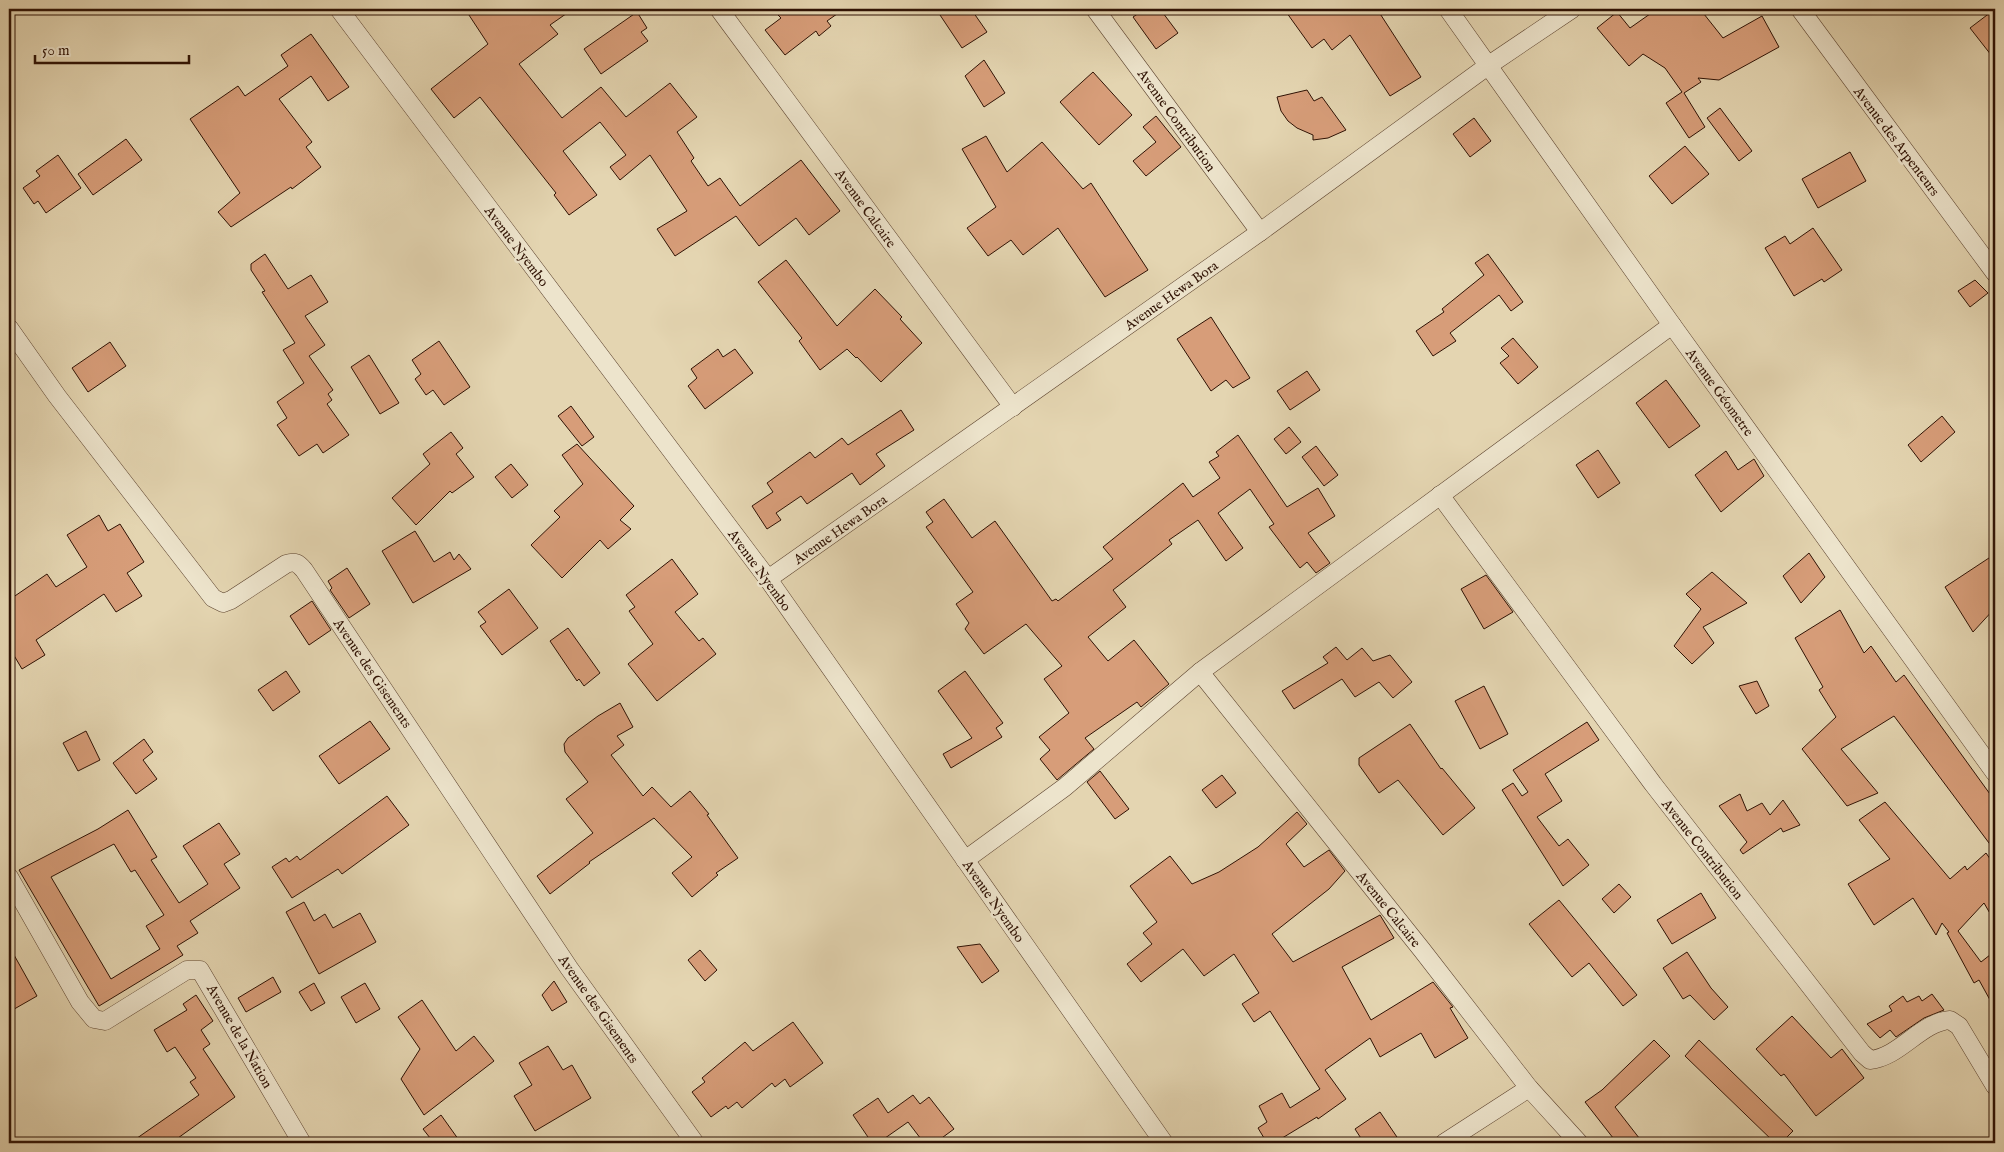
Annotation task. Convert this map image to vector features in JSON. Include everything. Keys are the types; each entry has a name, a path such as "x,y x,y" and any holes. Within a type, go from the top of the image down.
{"street":[{"name":"Avenue Nyembo","path":"340,9 768,579 1164,1143"},
{"name":"Avenue Calcaire","path":"719,9 1013,407"},
{"name":"Avenue Contribution","path":"1095,9 1260,232"},
{"name":"Avenue Géometre","path":"1448,9 1489,64 1672,325 1995,773"},
{"name":"Avenue Hewa Bora","path":"768,579 1260,232 1489,64 1572,9"},
{"name":"Avenue des Arpenteurs","path":"1800,9 1995,273"},
{"path":"965,860 1065,787 1200,672 1672,325"},
{"name":"Avenue des Gisements","path":"9,328 57,396 213,598 223,603 231,600 292,562 298,563 304,570 569,968 695,1143"},
{"name":"Avenue Contribution","path":"1440,495 1653,784 1862,1053 1870,1060 1882,1057 1937,1024 1950,1020 1960,1026 1995,1086"},
{"name":"Avenue Calcaire","path":"1200,672 1422,950 1529,1088 1579,1143"},
{"name":"Avenue de la Nation","path":"9,878 80,1002 94,1019 105,1021 187,970 200,970 302,1143"},
{"path":"1444,1143 1529,1088"}],"building":[{"path":"465,9 573,9 550,25 558,34 519,64 562,118 601,87 626,117 670,83 697,117 677,132 694,158 691,161 708,186 720,178 740,206 801,160 840,211 809,235 796,218 759,246 736,216 675,256 657,229 687,211 650,155 620,180 610,167 626,155 600,122 563,151 597,195 569,215 554,195 556,193 480,97 454,118 431,89 488,44"},
{"path":"772,9 844,9 827,21 831,26 819,36 816,31 785,55 765,30 781,18"},
{"path":"936,9 971,9 987,32 962,48"},
{"path":"1145,9 1160,9 1178,33 1156,49 1133,17"},
{"path":"1284,9 1377,9 1421,77 1390,96 1350,35 1332,50 1324,39 1312,48"},
{"path":"1657,9 1700,9 1723,38 1762,16 1779,47 1719,80 1698,78 1701,82 1684,93 1705,127 1689,138 1666,103 1682,92 1665,68 1643,54 1629,66 1597,28 1617,12 1630,28"},
{"path":"1995,9 1995,60 1970,28"},
{"path":"637,12 647,28 641,32 648,41 601,74 584,49"},
{"path":"311,34 349,87 328,101 311,76 279,99 312,142 306,147 321,167 292,189 291,187 231,227 218,212 240,193 190,119 238,86 245,96 288,66 281,55"},
{"path":"984,60 1005,93 984,107 965,76"},
{"path":"1093,72 1132,115 1099,145 1060,102"},
{"path":"1307,90 1314,101 1322,97 1346,130 1328,138 1313,140 1313,135 1297,128 1288,121 1281,111 1277,97"},
{"path":"1720,108 1752,151 1739,161 1707,118"},
{"path":"1156,116 1181,147 1146,176 1133,161 1156,142 1143,127"},
{"path":"1474,118 1491,141 1470,157 1453,134"},
{"path":"986,136 1007,172 1042,142 1083,189 1091,183 1148,270 1105,297 1058,228 1023,255 1011,240 988,256 967,228 996,207 962,149"},
{"path":"126,139 142,160 93,195 78,174"},
{"path":"1685,146 1709,174 1672,204 1649,176"},
{"path":"1850,152 1866,181 1818,208 1802,179"},
{"path":"58,155 81,188 46,213 38,201 34,204 23,188 40,176 36,171"},
{"path":"1813,228 1842,270 1824,282 1822,279 1794,296 1765,248 1785,236 1790,244"},
{"path":"265,254 288,289 311,275 328,302 305,316 325,345 309,356 333,390 328,394 332,400 327,404 349,435 323,453 317,444 299,456 277,425 287,418 277,402 304,383 283,350 295,343 262,292 265,291 251,270 251,264"},
{"path":"1488,254 1523,302 1511,311 1499,295 1450,333 1456,341 1433,356 1416,331 1444,312 1442,309 1484,275 1475,263"},
{"path":"786,260 837,326 875,289 902,317 900,319 922,343 881,382 847,349 820,370 799,341 802,338 758,282"},
{"path":"1975,280 1988,293 1970,307 1958,291"},
{"path":"1211,317 1250,378 1233,388 1226,380 1211,391 1177,339"},
{"path":"1513,338 1538,367 1518,384 1500,363 1509,356 1501,348"},
{"path":"439,341 470,387 444,405 433,390 426,395 415,379 421,374 412,360"},
{"path":"110,342 126,366 88,392 72,368"},
{"path":"718,349 723,357 735,349 753,373 705,409 688,386 697,378 691,369"},
{"path":"369,355 399,403 380,414 351,367"},
{"path":"1307,371 1320,390 1290,410 1277,391"},
{"path":"1666,380 1700,426 1669,448 1636,403"},
{"path":"571,406 594,437 582,446 558,416"},
{"path":"901,410 914,430 876,454 885,466 860,485 852,473 807,504 801,496 776,513 781,520 767,529 752,506 773,492 767,483 810,452 815,458 842,438 848,445"},
{"path":"1942,416 1955,432 1921,462 1908,445"},
{"path":"1289,427 1301,442 1286,454 1274,439"},
{"path":"451,432 463,448 456,454 474,477 452,493 450,491 416,525 392,498 430,464 423,454"},
{"path":"1238,435 1287,507 1318,488 1335,516 1308,533 1330,563 1316,573 1307,562 1300,568 1269,527 1274,524 1250,489 1218,513 1243,548 1226,561 1198,520 1169,540 1172,544 1113,590 1126,607 1088,637 1108,661 1134,640 1169,684 1141,707 1137,702 1085,738 1094,749 1057,780 1040,759 1050,750 1039,737 1069,713 1044,679 1062,666 1026,624 984,654 965,629 969,623 956,604 973,592 926,527 933,522 926,512 944,499 972,538 995,521 1052,601 1056,599 1058,601 1113,559 1103,547 1183,483 1193,497 1220,478 1209,462 1219,456 1216,452"},
{"path":"577,444 634,506 620,520 631,529 608,549 600,540 562,578 531,545 560,517 554,511 583,484 562,455"},
{"path":"1316,446 1338,475 1324,486 1302,457"},
{"path":"1598,450 1620,483 1598,498 1576,465"},
{"path":"1726,451 1738,470 1754,459 1764,476 1721,512 1695,475"},
{"path":"511,464 528,485 512,498 495,477"},
{"path":"99,515 108,531 120,524 144,562 127,573 142,596 116,612 104,594 36,640 45,655 22,669 9,647 9,600 47,574 56,587 87,567 67,535"},
{"path":"415,531 434,562 450,552 454,560 459,554 471,569 413,603 382,551"},
{"path":"1809,553 1825,577 1801,603 1783,576"},
{"path":"1995,554 1995,608 1973,632 1945,587"},
{"path":"672,559 698,594 675,612 699,641 703,638 716,654 657,701 628,664 653,644 629,611 635,607 626,595"},
{"path":"347,568 370,604 349,618 330,590 332,588 328,581"},
{"path":"1712,572 1747,603 1703,627 1714,643 1692,664 1674,646 1701,609 1686,594"},
{"path":"1486,575 1513,612 1484,629 1461,589"},
{"path":"509,589 538,628 502,655 480,626 486,622 478,612"},
{"path":"312,601 331,630 309,645 290,616"},
{"path":"1840,610 1864,653 1871,646 1896,682 1904,675 1995,801 1995,851 1894,716 1841,749 1878,793 1847,806 1802,749 1836,717 1819,690 1823,687 1795,638"},
{"path":"568,628 600,673 584,686 579,679 577,681 550,641"},
{"path":"1336,647 1347,660 1362,648 1373,661 1390,655 1412,682 1393,698 1379,682 1355,697 1342,679 1294,709 1282,691 1328,663 1323,657"},
{"path":"286,671 300,692 273,711 258,690"},
{"path":"965,671 1003,723 996,728 1002,737 951,768 943,754 972,738 938,691"},
{"path":"1757,681 1769,706 1756,714 1739,686"},
{"path":"1484,686 1508,734 1480,749 1455,701"},
{"path":"620,703 633,727 617,736 624,745 611,755 643,796 652,787 671,807 690,791 709,814 707,815 738,858 716,873 718,875 692,897 672,873 692,857 654,818 589,862 550,894 537,876 593,833 566,799 588,782 565,752 564,744 568,738 598,716"},
{"path":"370,721 390,749 339,784 319,756"},
{"path":"1587,722 1599,740 1545,774 1562,801 1537,817 1559,846 1568,839 1589,865 1563,886 1502,790 1513,783 1522,796 1528,792 1513,770"},
{"path":"1410,724 1441,769 1475,808 1443,835 1398,780 1379,793 1359,765 1359,758"},
{"path":"86,731 100,760 78,771 63,743"},
{"path":"144,739 153,752 143,760 157,779 136,794 113,763"},
{"path":"1100,771 1129,809 1115,819 1087,782"},
{"path":"1222,775 1236,793 1216,808 1202,790"},
{"path":"1740,794 1747,811 1762,803 1770,815 1783,800 1800,825 1783,832 1781,828 1743,854 1740,850 1747,842 1719,806"},
{"path":"387,796 409,825 342,874 338,869 292,898 272,867 286,858 289,862 297,856 300,860"},
{"path":"1885,802 1950,879 1965,866 1967,870 1986,853 1995,866 1995,922 1984,903 1958,931 1981,962 1995,951 1995,1009 1979,980 1974,983 1947,933 1949,932 1942,923 1936,935 1913,898 1874,925 1848,884 1890,859 1859,820"},
{"path":"128,810 157,857 151,860 179,903 208,884 183,846 219,823 240,854 224,864 240,888 190,921 198,933 177,946 183,955 99,1006 19,870 98,829","holes":["114,844 131,872 135,870 164,915 146,926 160,949 111,979 51,877"]},
{"path":"1297,812 1307,824 1286,844 1304,867 1329,850 1345,871 1329,889 1272,934 1293,962 1380,915 1394,938 1342,967 1371,1020 1433,982 1453,1007 1450,1008 1468,1038 1435,1058 1421,1033 1380,1057 1370,1038 1325,1070 1346,1099 1318,1119 1317,1117 1274,1143 1267,1143 1258,1128 1267,1122 1259,1106 1282,1093 1290,1108 1320,1089 1270,1011 1254,1022 1242,1004 1259,993 1234,954 1204,976 1183,949 1141,982 1127,964 1152,944 1143,933 1157,922 1130,886 1170,856 1192,884 1219,872 1258,847"},
{"path":"1619,884 1631,897 1614,913 1602,899"},
{"path":"1701,893 1716,918 1672,944 1657,920"},
{"path":"1559,900 1637,995 1623,1006 1589,963 1572,977 1529,924"},
{"path":"304,902 314,921 325,914 333,928 360,913 376,942 319,974 286,912"},
{"path":"980,944 999,971 982,983 957,947"},
{"path":"9,946 37,996 9,1012"},
{"path":"700,950 717,970 705,981 688,960"},
{"path":"1687,952 1711,988 1728,1007 1714,1020 1690,995 1683,999 1663,968"},
{"path":"273,977 281,992 246,1012 238,998"},
{"path":"554,981 567,1002 552,1011 542,995"},
{"path":"314,983 325,1003 311,1011 299,992"},
{"path":"365,983 380,1009 356,1023 341,997"},
{"path":"1932,994 1944,1010 1924,1018 1896,1037 1890,1030 1880,1038 1867,1024 1892,1011 1889,1006 1903,996 1907,1002 1919,996 1922,1001"},
{"path":"196,995 213,1021 201,1030 210,1044 203,1049 235,1097 171,1143 130,1143 199,1095 190,1082 196,1078 175,1047 167,1052 154,1030 187,1010 183,1004"},
{"path":"422,1000 456,1051 474,1036 494,1061 424,1115 401,1079 420,1049 398,1017"},
{"path":"1792,1016 1831,1058 1842,1049 1864,1078 1816,1116 1784,1074 1781,1076 1756,1049"},
{"path":"793,1022 823,1063 790,1087 785,1079 775,1087 772,1083 742,1108 737,1102 728,1109 726,1106 711,1117 692,1092 705,1082 702,1078 745,1042 753,1051"},
{"path":"1654,1040 1670,1056 1615,1107 1643,1143 1617,1143 1585,1102 1602,1090"},
{"path":"1699,1040 1793,1131 1781,1143 1775,1143 1685,1056"},
{"path":"548,1046 563,1070 572,1065 591,1098 535,1131 514,1096 532,1085 519,1063"},
{"path":"913,1095 920,1104 929,1097 954,1129 935,1143 924,1143 908,1122 878,1143 872,1143 853,1115 878,1098 888,1113"},
{"path":"1380,1112 1401,1143 1364,1143 1355,1129"},
{"path":"441,1115 461,1143 434,1143 423,1129"}]}
